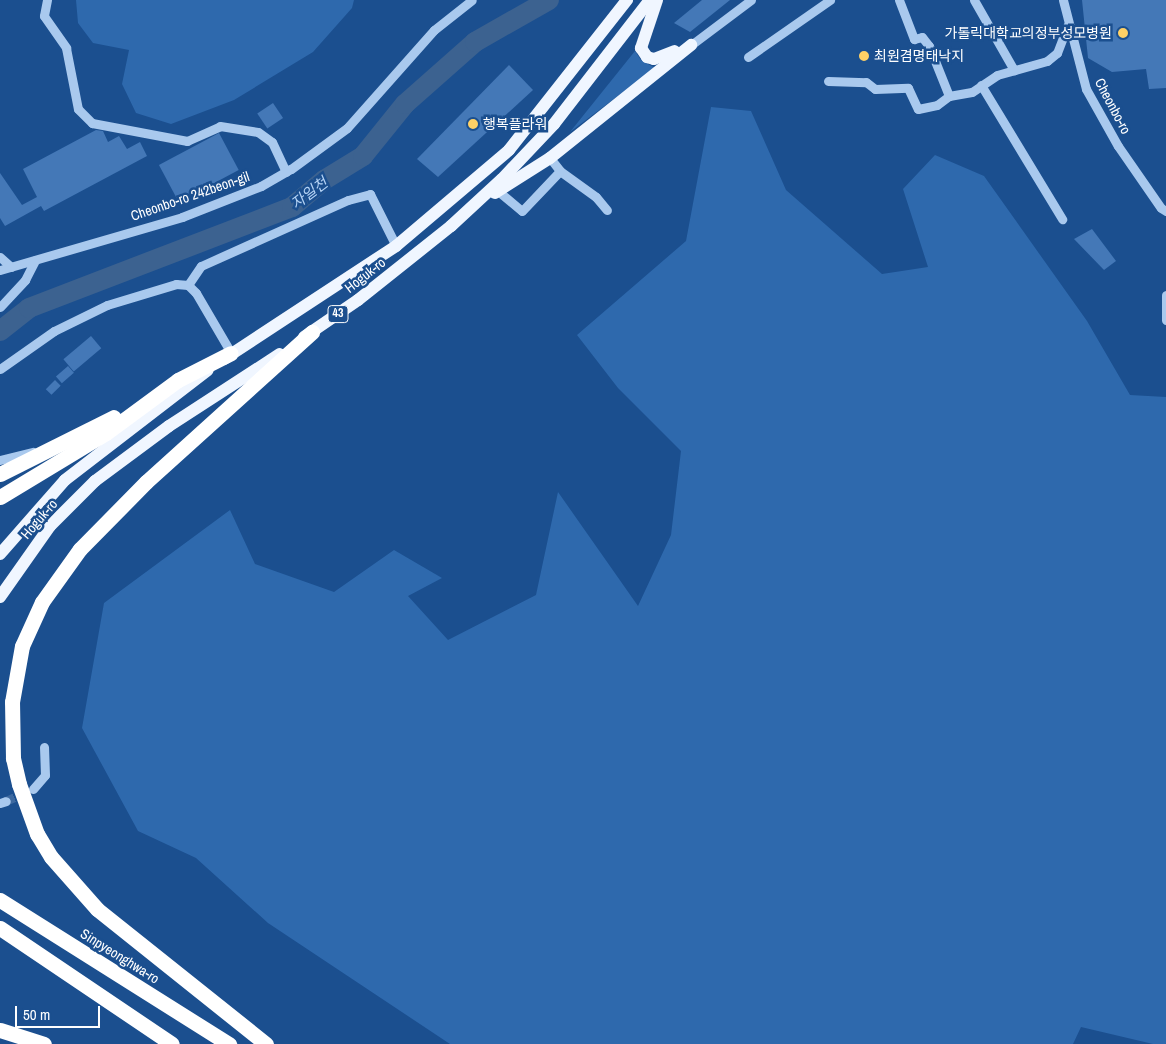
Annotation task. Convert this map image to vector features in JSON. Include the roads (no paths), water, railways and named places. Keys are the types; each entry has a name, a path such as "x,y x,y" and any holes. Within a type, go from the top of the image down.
{"highway":[{"path":"266,1044 97,909 51,857 37,834 19,784 13,758 12,702 22,646 42,602 80,549 146,482 312,332"},
{"path":"0,474 56,448 178,380 231,353"},
{"path":"0,496 106,433 178,380"},
{"name":"Sinpyeonghwa-ro","path":"0,900 230,1044"},
{"name":"Sinpyeonghwa-ro","path":"44,927 216,1044"},
{"path":"0,928 172,1044"},
{"path":"0,1030 44,1044"}],"main road":[{"name":"Hoguk-ro","path":"0,554 65,480 231,353 396,246 509,150 627,0"},
{"name":"Hoguk-ro","path":"0,597 50,526 95,481 169,426 358,300 451,226 554,124 650,0"},
{"path":"657,0 640,46 642,52 647,57 658,59 692,45"},
{"path":"451,226 498,191 550,158 692,45"}],"street":[{"path":"47,0 44,16 66,48 78,109 92,123 187,141 220,126 258,132 272,142 286,172"},
{"name":"Cheonbo-ro 242beon-gil","path":"0,270 182,216 228,200 286,172 347,128 434,30 472,0"},
{"path":"692,45 751,0"},
{"path":"748,57 830,0"},
{"path":"899,0 914,39 922,38 929,46 949,96"},
{"path":"974,0 1014,70"},
{"name":"Cheonbo-ro","path":"1064,0 1068,25 1086,88 1118,146 1161,208 1166,211"},
{"path":"828,81 866,82 875,89 908,88 918,109 937,105 949,96 966,94 997,75 1047,61 1057,53 1068,25"},
{"path":"981,85 1062,219"},
{"path":"550,158 560,171 596,198 607,210"},
{"path":"498,191 522,211 560,171"},
{"path":"188,285 201,266 348,200 370,194 396,246"},
{"path":"0,258 11,267"},
{"path":"0,307 25,280 34,260"},
{"path":"0,369 54,331 107,305 176,284 188,285"},
{"path":"188,285 231,353"},
{"path":"1166,296 1166,320"},
{"path":"0,460 56,448"},
{"path":"33,789 44,775 44,748"}],"waterway":[{"name":"자일천","path":"0,331 29,308 292,207 324,180 363,156 405,104 475,42 549,0"}],"tunnel":[{"path":"6,801 26,792"}],"place":[{"name":"가톨릭대학교의정부성모병원","path":"1123,33"},
{"name":"최원겸명태낙지","path":"864,56"},
{"name":"행복플라워","path":"473,124"}]}
